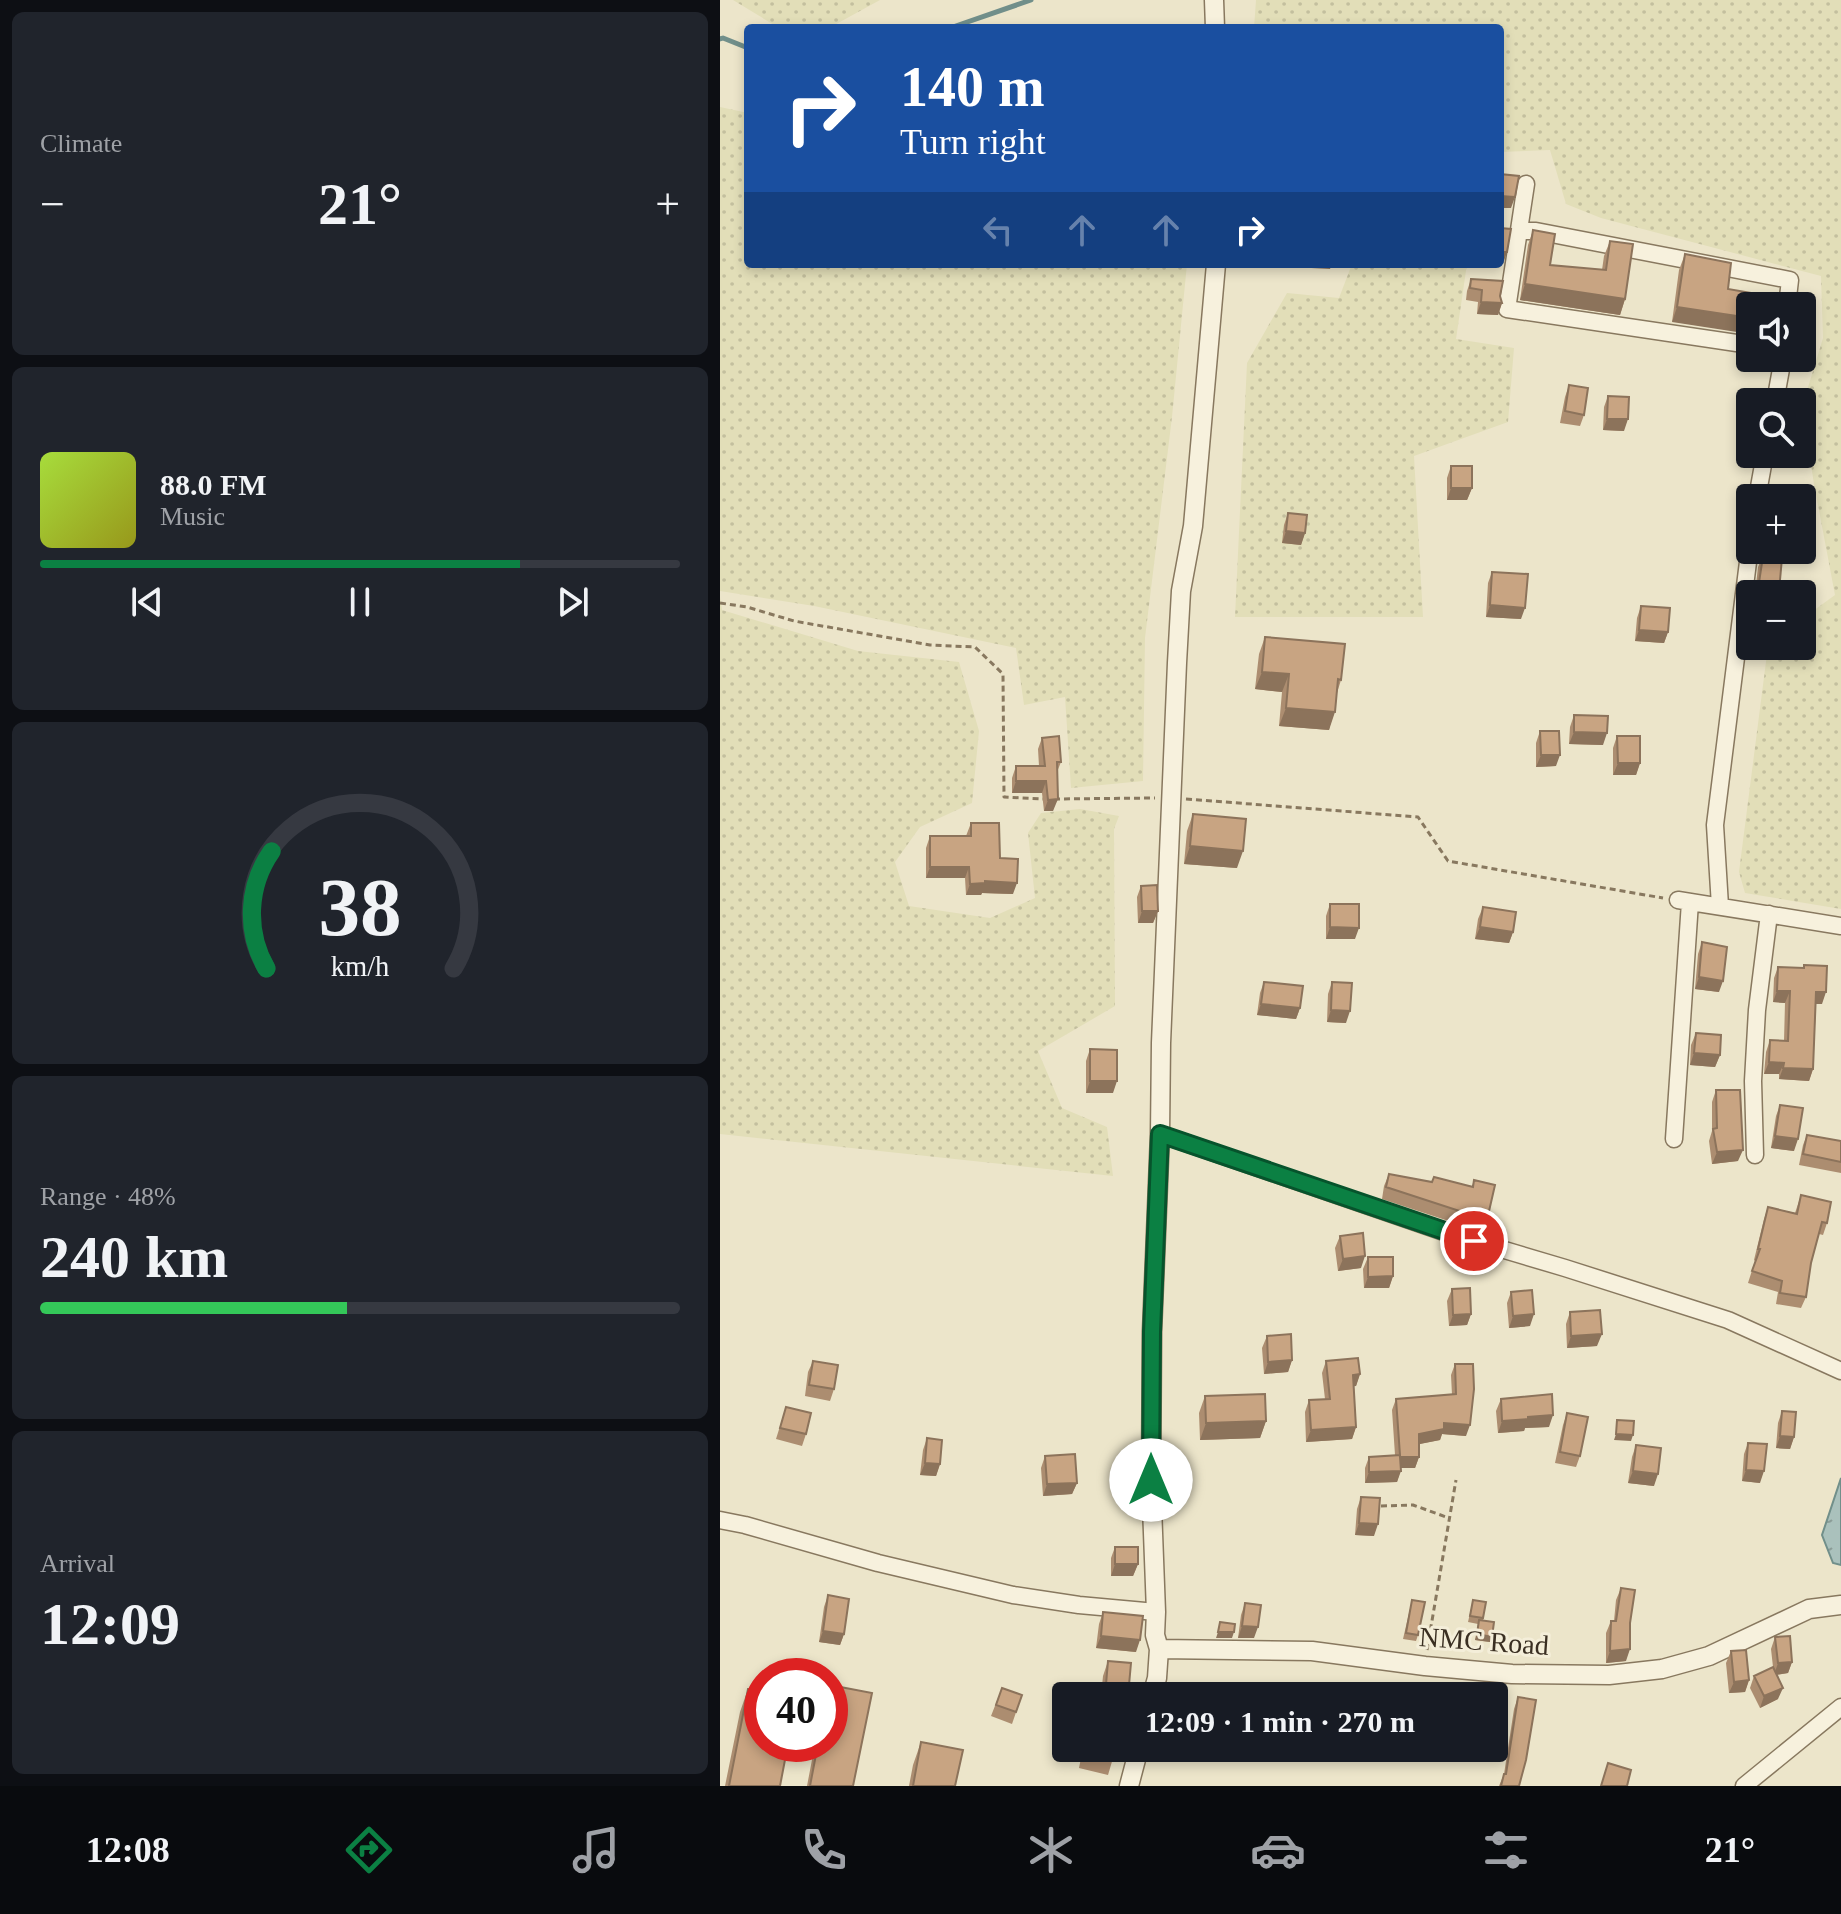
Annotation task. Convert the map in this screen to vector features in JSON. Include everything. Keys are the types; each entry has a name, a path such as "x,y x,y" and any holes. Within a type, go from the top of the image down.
{"street":[{"path":"1214,0 1215,24"},
{"path":"1526,184 1507,309 1736,343"},
{"path":"1520,231 1536,231 1790,280 1789,292"},
{"path":"1156,1682 1159,1649 1155,1635 1151,1480 1152,1332 1161,1043 1181,591 1193,526 1216,268"},
{"path":"1720,906 1715,825 1748,564"},
{"path":"1674,1139 1684,901 1841,926"},
{"path":"1755,1155 1753,1081 1757,1010 1769,914"},
{"path":"1160,1134 1444,1232 1728,1320 1841,1371"},
{"path":"720,1520 932,1577 1013,1595 1156,1612"},
{"name":"NMC Road","path":"1159,1649 1312,1651 1512,1674 1609,1675 1662,1669 1709,1656 1809,1609 1841,1605"},
{"path":"1744,1786 1841,1707"},
{"path":"1129,1786 1135,1762"}],"path":[{"path":"1425,1666 1456,1480"},
{"path":"1381,1506 1413,1505 1449,1518"}],"shaded area":[{"path":"733,0 880,0 836,24 772,24"},
{"path":"1256,0 1841,0 1841,909 1745,893 1739,872 1766,660 1816,660 1816,609 1835,595 1812,468 1816,468 1816,388 1808,388 1813,372 1816,372 1823,338 1821,276 1601,218 1566,204 1550,150 1504,152 1504,24 1254,24"},
{"path":"720,107 744,112 744,268 1187,268 1145,638 1143,781 1071,788 1065,697 1024,705 1016,648 814,606 720,591"},
{"path":"1350,268 1466,268 1456,339 1514,348 1508,422 1414,456 1423,617 1235,617 1247,363 1287,293 1339,298"},
{"path":"720,597 722,610 858,651 959,662 979,731 972,803 920,827 895,862 909,906 990,918 1035,898 1028,833 1041,813 1080,809 1119,816 1114,829 1115,1006 1038,1051 1062,1108 1107,1127 1113,1176 720,1134"}],"water":[{"path":"1841,1478 1841,1565 1833,1563 1822,1535"}],"building":[{"path":"1504,174 1519,176 1515,197 1504,196"},
{"path":"1504,228 1511,229 1507,252 1504,252"},
{"path":"1533,230 1555,234 1550,265 1606,270 1610,241 1633,244 1625,299 1525,284"},
{"path":"1685,254 1731,263 1728,289 1745,292 1736,292 1736,316 1677,307"},
{"path":"1471,279 1503,281 1502,303 1481,302 1482,290 1470,288"},
{"path":"1569,385 1588,388 1584,415 1565,411"},
{"path":"1608,396 1629,397 1628,419 1607,419"},
{"path":"1451,466 1472,466 1472,488 1451,488"},
{"path":"1288,513 1307,515 1305,533 1286,531"},
{"path":"1762,564 1781,564 1780,580 1759,580"},
{"path":"1492,572 1528,574 1525,608 1490,605"},
{"path":"1641,606 1670,608 1668,632 1639,630"},
{"path":"1265,637 1345,644 1335,712 1286,708 1289,674 1262,672"},
{"path":"1574,715 1608,716 1607,733 1574,732"},
{"path":"1540,731 1559,731 1560,755 1541,755"},
{"path":"1059,736 1061,762 1057,762 1058,799 1048,800 1046,781 1016,781 1016,766 1045,766 1042,738"},
{"path":"1617,736 1640,736 1640,763 1618,763"},
{"path":"1193,814 1246,819 1243,851 1190,846"},
{"path":"971,823 999,823 1000,858 1018,859 1017,883 985,881 970,884 969,867 930,867 930,836 971,836"},
{"path":"1157,885 1158,911 1142,911 1141,886"},
{"path":"1330,904 1359,904 1359,928 1330,927"},
{"path":"1483,907 1516,912 1513,932 1480,927"},
{"path":"1702,942 1727,947 1723,981 1699,977"},
{"path":"1804,965 1827,966 1826,992 1816,992 1813,1069 1783,1068 1784,1063 1769,1062 1770,1040 1788,1041 1790,991 1777,991 1778,967 1804,968"},
{"path":"1264,982 1303,986 1300,1008 1261,1004"},
{"path":"1332,982 1352,983 1350,1011 1331,1010"},
{"path":"1696,1033 1721,1035 1720,1055 1694,1053"},
{"path":"1090,1049 1117,1050 1117,1081 1090,1081"},
{"path":"1716,1090 1740,1090 1743,1150 1717,1152 1713,1129 1717,1128"},
{"path":"1780,1105 1803,1108 1798,1139 1775,1136"},
{"path":"1807,1135 1841,1141 1841,1162 1803,1154"},
{"path":"1389,1174 1432,1182 1434,1177 1473,1187 1474,1180 1495,1185 1487,1220 1386,1187"},
{"path":"1801,1195 1831,1202 1827,1223 1822,1222 1811,1263 1806,1297 1780,1293 1782,1281 1752,1271 1760,1249 1768,1207 1797,1214"},
{"path":"1363,1233 1365,1256 1343,1259 1340,1236"},
{"path":"1368,1257 1393,1257 1393,1276 1368,1277"},
{"path":"1470,1288 1471,1314 1453,1315 1452,1289"},
{"path":"1532,1290 1534,1314 1513,1316 1511,1292"},
{"path":"1600,1310 1602,1334 1571,1336 1570,1312"},
{"path":"1291,1334 1292,1360 1268,1362 1267,1336"},
{"path":"1358,1358 1360,1374 1353,1375 1356,1427 1311,1430 1309,1400 1330,1399 1326,1361"},
{"path":"813,1361 838,1365 834,1389 809,1385"},
{"path":"1455,1364 1473,1364 1470,1425 1444,1423 1444,1429 1419,1434 1419,1457 1400,1457 1401,1471 1369,1472 1369,1457 1400,1455 1396,1399 1456,1394"},
{"path":"1265,1394 1266,1421 1206,1423 1205,1396"},
{"path":"1552,1394 1553,1415 1502,1421 1501,1399"},
{"path":"786,1407 811,1413 806,1434 780,1428"},
{"path":"1782,1411 1796,1412 1794,1437 1780,1436"},
{"path":"1567,1413 1588,1417 1580,1456 1560,1452"},
{"path":"1617,1420 1634,1421 1633,1435 1616,1434"},
{"path":"927,1438 942,1440 940,1464 925,1463"},
{"path":"1748,1443 1767,1444 1764,1471 1746,1470"},
{"path":"1636,1445 1661,1448 1658,1474 1633,1471"},
{"path":"1075,1454 1077,1483 1047,1484 1045,1456"},
{"path":"1361,1497 1380,1498 1378,1524 1359,1523"},
{"path":"1115,1547 1138,1547 1138,1564 1115,1564"},
{"path":"1621,1588 1635,1590 1630,1649 1610,1651 1611,1621 1616,1621"},
{"path":"828,1595 849,1599 844,1634 823,1631"},
{"path":"1412,1600 1425,1602 1418,1635 1406,1633"},
{"path":"1473,1600 1486,1602 1483,1618 1470,1616"},
{"path":"1245,1603 1261,1605 1258,1627 1242,1626"},
{"path":"1103,1612 1143,1616 1140,1640 1101,1636"},
{"path":"1479,1620 1494,1622 1492,1637 1477,1634"},
{"path":"1220,1622 1235,1624 1234,1632 1218,1632"},
{"path":"1790,1636 1792,1662 1778,1663 1775,1637"},
{"path":"1746,1650 1749,1680 1734,1682 1731,1651"},
{"path":"1108,1661 1131,1663 1129,1682 1106,1682"},
{"path":"1773,1667 1783,1688 1764,1696 1754,1676"},
{"path":"848,1688 872,1693 853,1786 810,1786 815,1762 848,1762"},
{"path":"1002,1688 1022,1695 1016,1712 996,1705"},
{"path":"1518,1697 1536,1700 1519,1786 1501,1786"},
{"path":"744,1709 744,1762 785,1762 780,1786 729,1786"},
{"path":"921,1742 963,1750 955,1786 913,1786"},
{"path":"1608,1763 1631,1770 1627,1786 1601,1786"}],"waterway":[{"path":"962,24 1031,0"},
{"path":"720,39 744,46"}],"route":[{"path":"1151,1480 1152,1332 1160,1134 1474,1241"}]}
